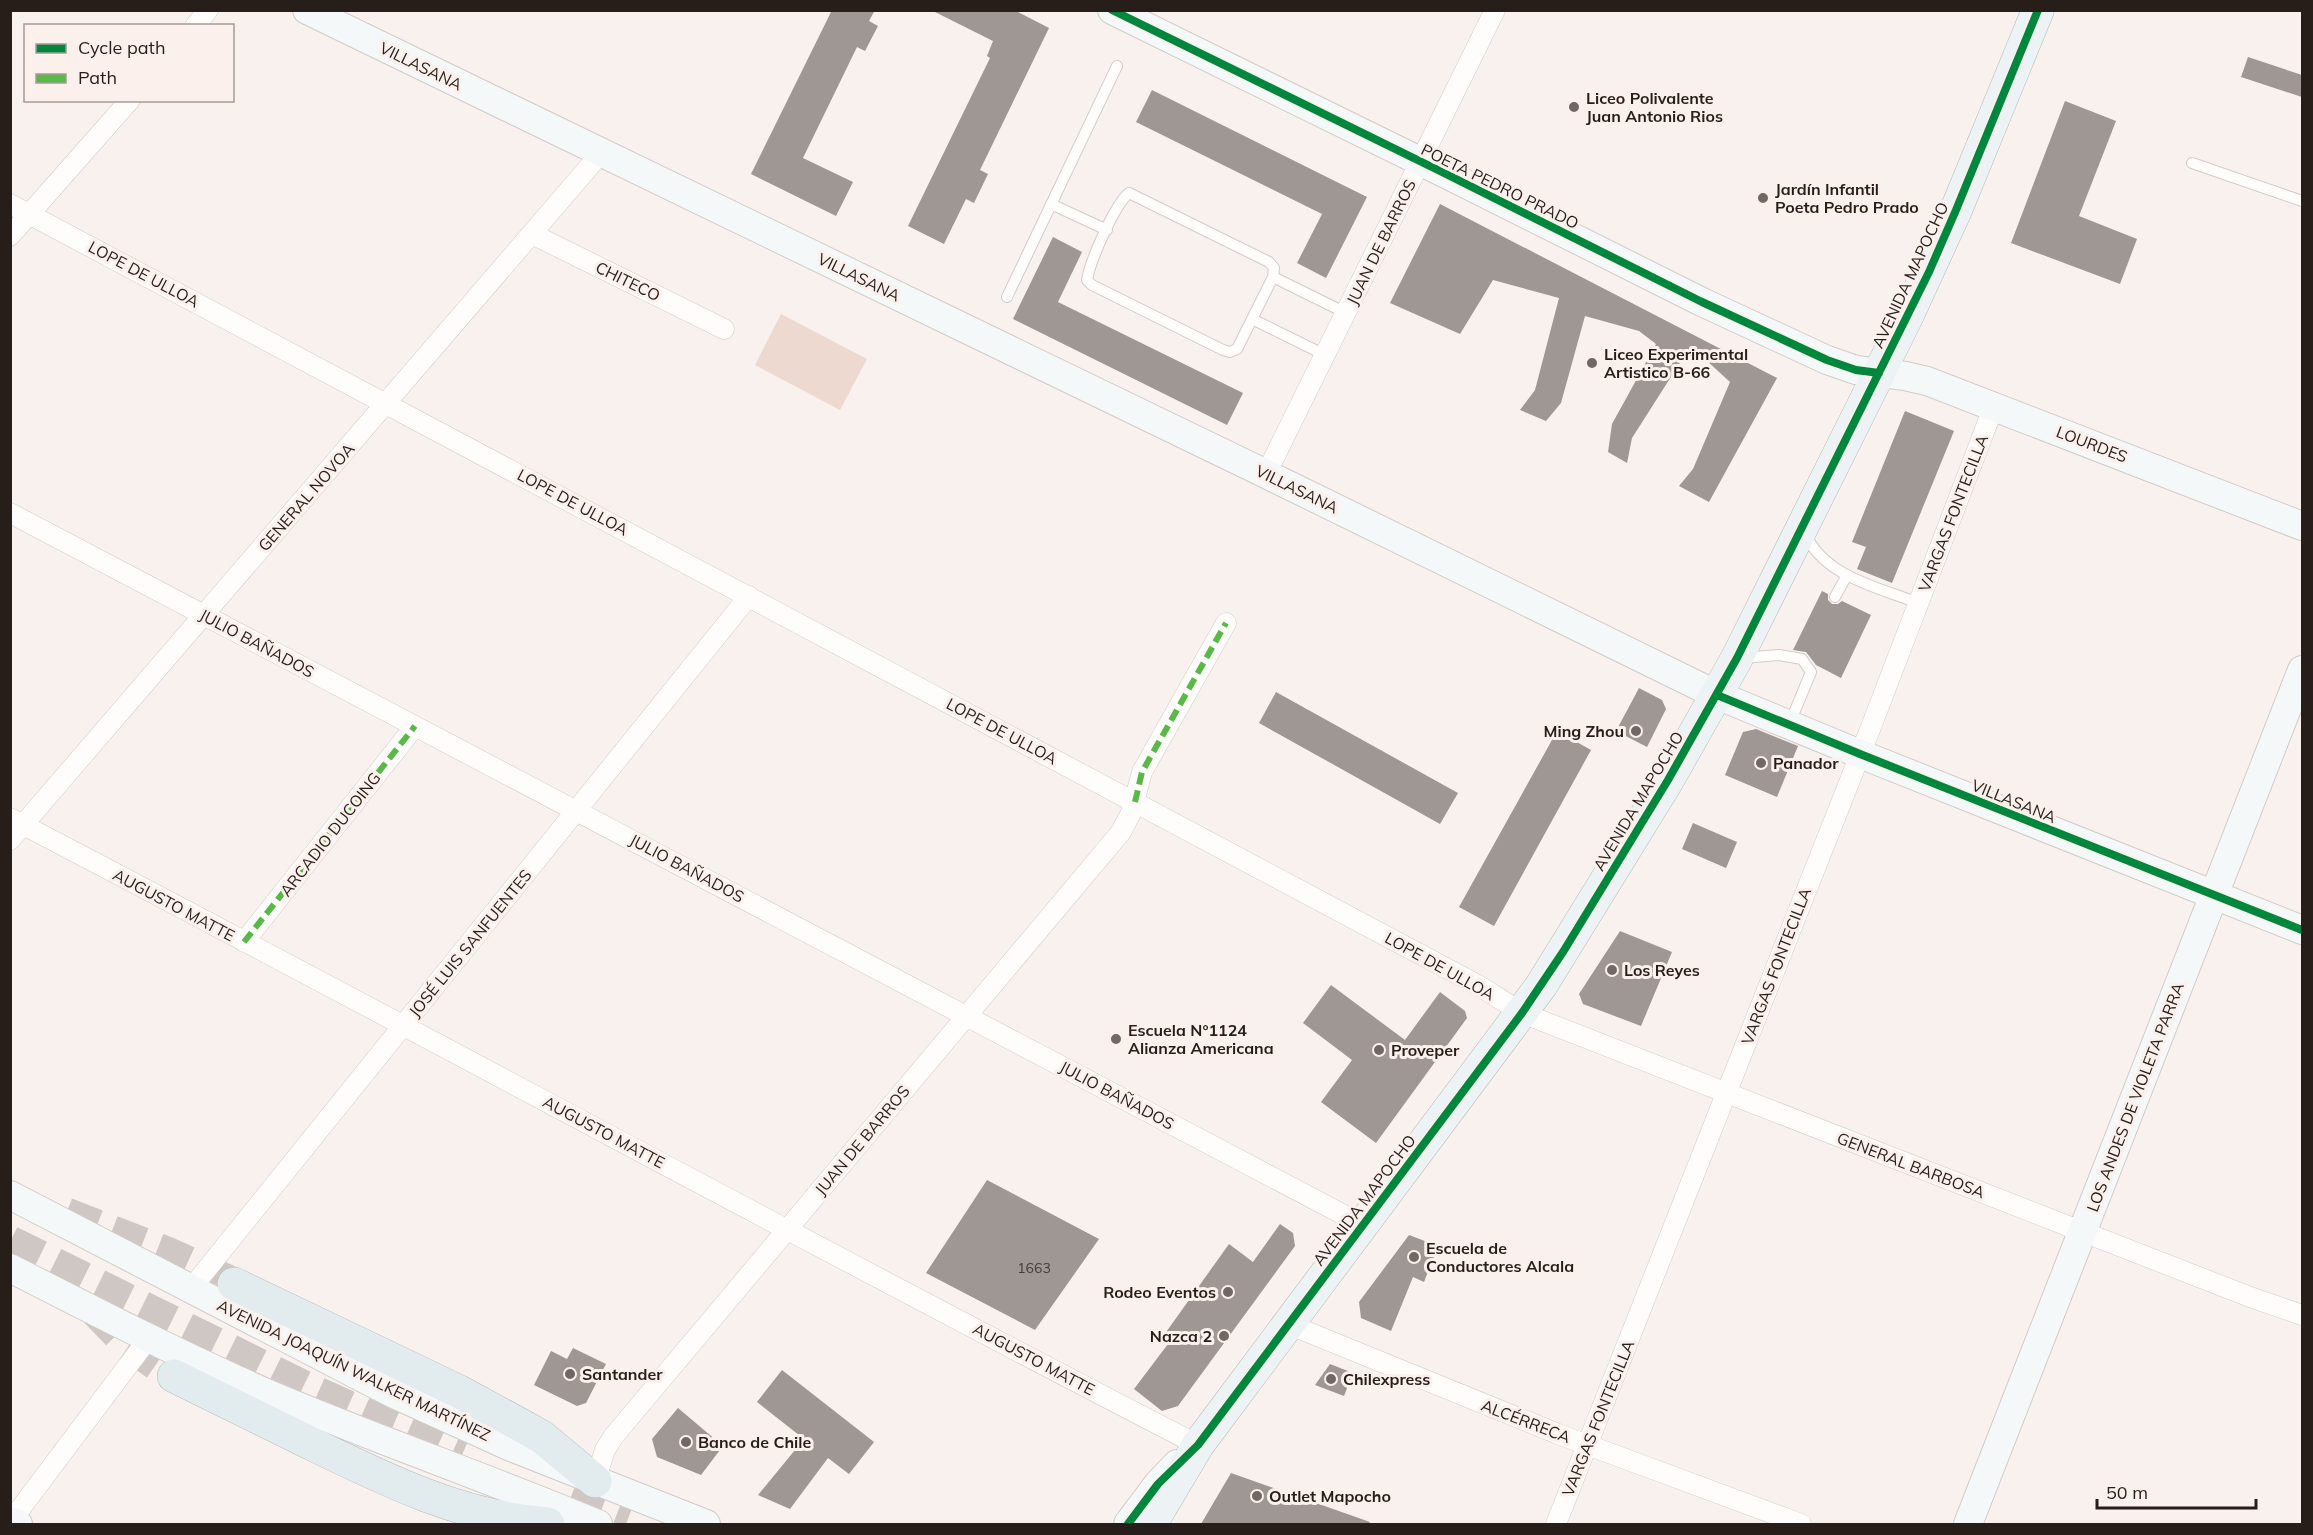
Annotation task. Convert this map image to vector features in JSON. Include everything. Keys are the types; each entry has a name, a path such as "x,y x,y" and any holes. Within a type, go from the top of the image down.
{"highway":[{"path":"234,1284 448,1387 526,1428 549,1443 595,1481"},
{"path":"174,1376 345,1460 414,1491 480,1514 506,1520 548,1524"}],"main road":[{"name":"AVENIDA MAPOCHO","path":"1198,1445 1521,1013 1569,943 1717,695 1803,528 1956,210 2038,10"},
{"path":"1151,1524 1198,1445"}],"street":[{"path":"197,24 208,10"},
{"name":"VILLASANA","path":"307,10 1717,695 2302,930"},
{"name":"POETA PEDRO PRADO","path":"1112,10 1702,302 1816,355 1856,370 1879,372"},
{"name":"JUAN DE BARROS","path":"1266,474 1495,10"},
{"path":"10,237 128,102"},
{"name":"GENERAL NOVOA","path":"15,827 204,615 601,153"},
{"name":"LOPE DE ULLOA","path":"10,204 1478,985 1521,1013"},
{"name":"CHITECO","path":"532,234 724,329"},
{"name":"LOURDES","path":"1879,372 1927,381 2302,526"},
{"name":"VARGAS FONTECILLA","path":"1557,1524 1860,754 1994,406"},
{"name":"JULIO BAÑADOS","path":"10,513 1363,1225"},
{"name":"JOSÉ LUIS SANFUENTES","path":"190,1290 749,596"},
{"path":"1135,802 1143,772 1226,623"},
{"name":"LOS ANDES DE VIOLETA PARRA","path":"1968,1524 2302,670"},
{"name":"ARCADIO DUCOING","path":"244,942 415,726"},
{"name":"JUAN DE BARROS","path":"595,1481 605,1450 613,1437 1121,832 1135,802"},
{"name":"AUGUSTO MATTE","path":"15,827 404,1025 786,1230 1198,1445"},
{"name":"GENERAL BARBOSA","path":"1521,1013 2250,1297 2302,1315"},
{"name":"AVENIDA JOAQUÍN WALKER MARTÍNEZ","path":"10,1195 394,1394 511,1447 706,1524"},
{"path":"10,1268 148,1339 233,1378 349,1427 507,1486 598,1524"},
{"name":"ALCÉRRECA","path":"1288,1324 1588,1445 1801,1524"},
{"path":"18,1524 11,1521 148,1339"},
{"name":"AVENIDA MAPOCHO","path":"1128,1524 1158,1484 1198,1445"}],"lane":[{"path":"1007,297 1117,66"},
{"path":"2193,163 2302,201"},
{"path":"1129,193 1269,262 1274,268 1273,276 1237,349 1230,352 1092,285 1087,279 1088,272 1107,230 1123,198 1129,193"},
{"path":"1051,204 1107,230"},
{"path":"1273,276 1346,313"},
{"path":"1252,319 1325,354"},
{"path":"1803,528 1810,544 1822,559 1847,575 1918,603"},
{"path":"1835,597 1847,575"},
{"path":"1737,658 1779,655 1802,659 1811,672 1788,725"}],"shaded area":[{"path":"781,314 867,359 840,410 755,365"}],"building":[{"path":"832,10 875,10 869,21 878,26 865,51 857,47 803,158 853,182 836,216 751,174"},
{"path":"931,10 1014,10 1049,28 980,170 988,174 974,203 966,199 944,244 908,226 990,58 987,56 993,41"},
{"path":"2248,57 2302,75 2302,97 2241,77"},
{"path":"1152,90 1367,197 1326,278 1297,263 1322,214 1136,122"},
{"path":"2065,101 2116,121 2079,216 2137,239 2120,284 2011,243"},
{"path":"1440,204 1777,378 1709,502 1679,486 1693,469 1730,382 1706,360 1683,358 1632,438 1627,463 1608,452 1612,424 1656,344 1639,331 1585,316 1561,403 1546,421 1520,410 1535,390 1559,298 1493,280 1460,334 1390,303"},
{"path":"1053,237 1082,252 1058,302 1243,393 1227,425 1013,319"},
{"path":"1905,411 1954,431 1892,583 1857,569 1866,547 1852,542"},
{"path":"1822,591 1828,594 1828,600 1832,604 1842,601 1871,615 1841,678 1816,665 1806,652 1793,650"},
{"path":"1639,688 1662,700 1666,709 1647,747 1616,731"},
{"path":"1276,692 1458,793 1440,824 1259,723"},
{"name":"Panador","path":"1756,729 1798,746 1777,797 1725,775 1743,732"},
{"path":"1557,731 1591,750 1494,926 1459,907"},
{"path":"1693,823 1737,842 1726,868 1682,849"},
{"path":"1620,931 1672,952 1641,1026 1583,1004 1579,994"},
{"path":"1331,985 1405,1040 1440,992 1465,1011 1467,1018 1376,1143 1321,1102 1352,1060 1303,1023"},
{"path":"987,1180 1099,1239 1035,1330 926,1273"},
{"path":"1280,1224 1293,1233 1295,1246 1178,1406 1162,1411 1134,1389 1171,1340 1164,1335 1229,1244 1253,1262"},
{"path":"1409,1235 1438,1246 1424,1282 1413,1277 1391,1331 1361,1318 1359,1302"},
{"name":"Santander","path":"573,1348 606,1364 586,1403 577,1406 534,1385 551,1351 567,1359"},
{"path":"1330,1364 1353,1373 1344,1396 1315,1385"},
{"path":"782,1370 874,1442 849,1474 828,1458 790,1509 758,1495 804,1439 757,1402"},
{"name":"Banco de Chile","path":"678,1408 723,1446 701,1475 657,1457 652,1439"},
{"name":"Outlet Mapocho","path":"1231,1473 1370,1522 1369,1524 1201,1524"}],"tunnel":[{"path":"66,1214 169,1254 234,1284"},
{"path":"10,1242 308,1389 461,1457"},
{"path":"95,1310 129,1345 174,1376"},
{"path":"569,1502 626,1524"}],"marked path":[{"path":"1135,802 1142,772 1226,623"},
{"path":"244,942 415,726"}],"cycle path":[{"path":"1112,10 1702,302 1827,360 1856,370 1879,373"},
{"path":"1128,1524 1158,1484 1198,1445 1522,1013 1563,952 1668,780 1737,658 1929,272 2038,10"},
{"path":"1717,695 2302,930"}],"place":[{"name":"Liceo Polivalente Juan Antonio Rios","path":"1574,107"},
{"name":"Jardín Infantil Poeta Pedro Prado","path":"1763,198"},
{"name":"Liceo Experimental Artistico B-66","path":"1592,363"},
{"name":"Ming Zhou","path":"1636,731"},
{"name":"Panador","path":"1761,763"},
{"name":"Los Reyes","path":"1612,970"},
{"name":"Escuela N°1124 Alianza Americana","path":"1116,1039"},
{"name":"Proveper","path":"1379,1050"},
{"name":"Escuela de Conductores Alcala","path":"1414,1257"},
{"name":"Rodeo Eventos","path":"1228,1292"},
{"name":"Nazca 2","path":"1224,1336"},
{"name":"Santander","path":"570,1374"},
{"name":"Chilexpress","path":"1331,1379"},
{"name":"Banco de Chile","path":"686,1442"},
{"name":"Outlet Mapocho","path":"1257,1496"}]}
